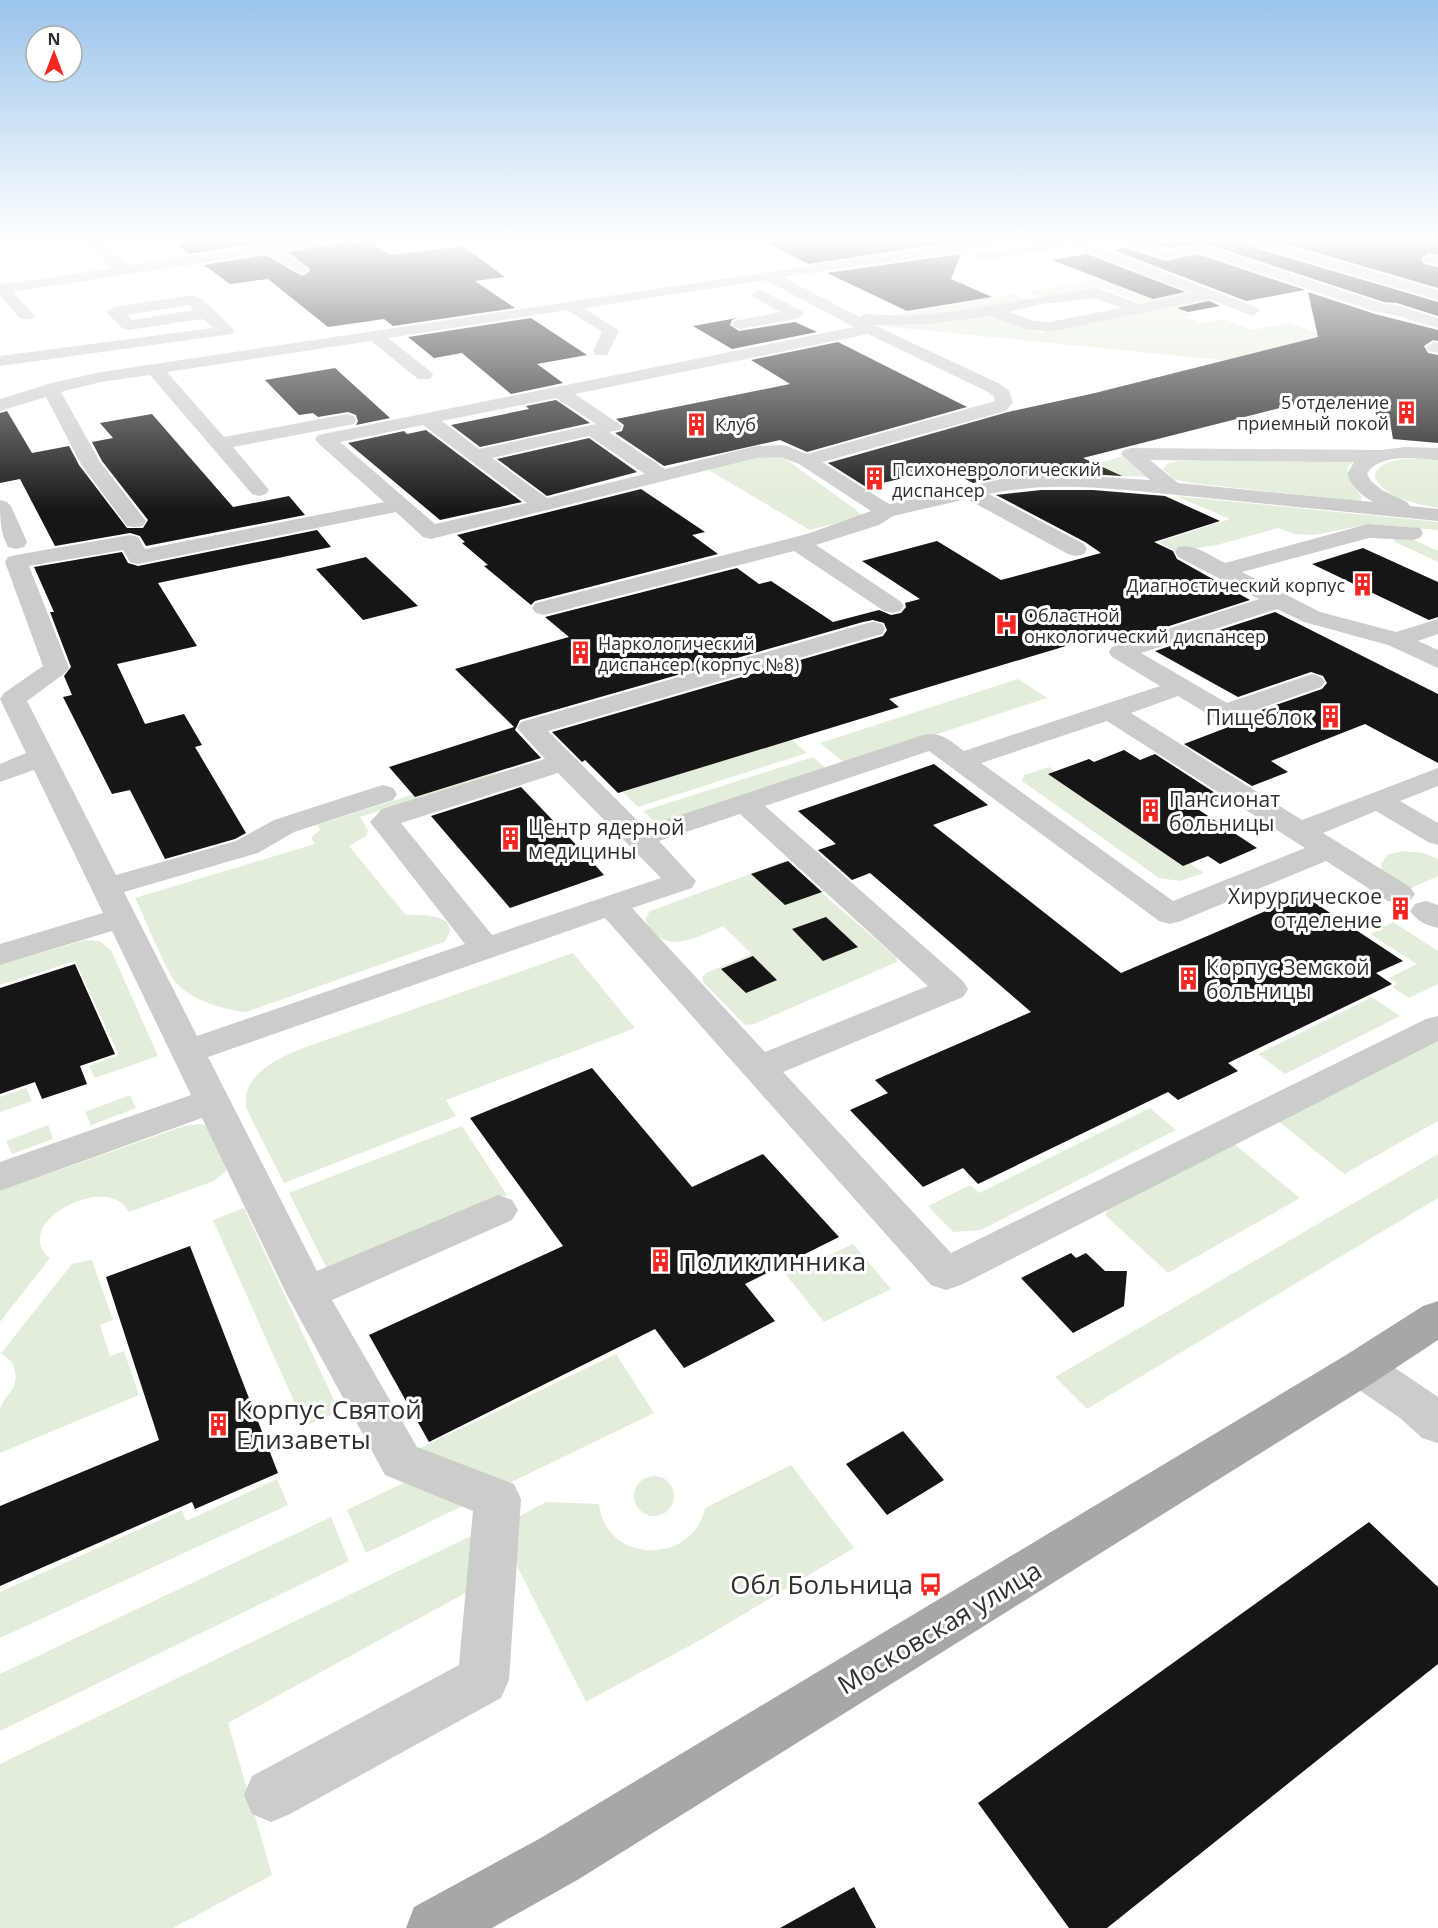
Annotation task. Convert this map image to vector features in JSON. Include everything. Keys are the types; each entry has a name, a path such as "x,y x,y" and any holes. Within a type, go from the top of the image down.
{"main road":[{"name":"Московская улица","path":"435,1928 559,1859 1361,1368 1438,1318"}],"street":[{"path":"0,361 226,331"},
{"path":"0,405 101,377 406,331"},
{"path":"601,351 611,331"},
{"path":"860,331 325,439 431,532 767,450 784,451 806,460 886,511"},
{"path":"806,460 1003,404 1003,395 994,388 874,331"},
{"path":"374,336 424,375"},
{"path":"154,369 259,490"},
{"path":"219,444 588,374"},
{"path":"51,389 90,464 135,522"},
{"path":"477,455 613,426 559,392"},
{"path":"427,418 543,505"},
{"path":"592,430 661,475"},
{"path":"1335,440 1384,456"},
{"path":"1171,488 1131,454 1384,456 1410,453 1438,454"},
{"path":"1384,456 1369,460 1360,466 1357,474 1361,483 1376,495 1394,504 1438,515"},
{"path":"544,608 847,530 872,520 886,511 1006,484 1053,480 1171,488 1438,515"},
{"path":"970,492 1076,549"},
{"path":"271,1795 483,1680 497,1499 401,1461 307,1293 13,699 56,668 16,562 130,542 138,557 401,505"},
{"path":"0,506 16,542"},
{"path":"1222,571 1368,531 1428,536"},
{"path":"797,543 892,606"},
{"path":"1186,552 1312,617 1397,640 1438,660"},
{"path":"1281,600 1116,649 1225,713 1312,682"},
{"path":"1397,640 1438,626"},
{"path":"187,1052 681,881 531,728 873,629"},
{"path":"961,761 1181,687"},
{"path":"1110,711 1399,894"},
{"path":"639,838 933,741 1170,914 1328,849"},
{"path":"0,774 41,757"},
{"path":"486,949 385,822 392,815 564,762"},
{"path":"1301,831 1438,776"},
{"path":"106,888 247,846 284,826 383,794"},
{"path":"1378,800 1438,836"},
{"path":"744,803 951,989 759,1068"},
{"path":"611,905 946,1274 1438,1027"},
{"path":"0,955 121,918"},
{"path":"0,1177 212,1101"},
{"path":"307,1293 498,1210"},
{"path":"1361,1368 1438,1424"}],"green space":[{"path":"931,331 1034,331 1040,333 1050,331 1312,331 1334,338 1229,361"},
{"path":"762,454 780,455 855,509 861,515 860,517 810,530 705,468"},
{"path":"1123,456 1149,477 1063,474"},
{"path":"1342,456 1353,462 1348,467 1347,476 1362,498 1360,501 1190,483 1174,479 1163,469 1168,463 1179,461"},
{"path":"1417,458 1438,459 1438,508 1395,496 1380,485 1375,478 1376,472 1385,464"},
{"path":"1176,496 1438,522 1438,530 1370,524 1314,535 1294,534 1278,528 1217,545 1174,550 1158,542 1230,519"},
{"path":"1393,538 1410,538 1438,551 1438,562 1395,542"},
{"path":"1018,679 1047,698 846,764 820,743"},
{"path":"791,739 807,753 638,807 623,792"},
{"path":"813,757 828,770 658,825 643,811"},
{"path":"1049,767 1204,873 1180,881 1159,878 1022,781 1024,775"},
{"path":"496,768 496,773 491,776 360,817 368,830 366,836 349,846 406,915 431,916 446,921 449,933 444,942 246,1012 219,1007 201,1000 178,985 162,958 135,898 315,844 311,838 320,830 317,825"},
{"path":"1403,851 1423,853 1438,859 1438,876 1407,890 1382,870 1381,864 1387,855"},
{"path":"785,861 896,957 897,962 754,1024 745,1025 704,983 702,977 706,973 752,954 723,926 689,940 671,941 656,934 645,919 650,911"},
{"path":"1393,922 1438,951 1438,984 1409,998 1392,987 1397,984 1389,978 1417,964 1370,934"},
{"path":"85,940 99,941 111,950 158,1056 95,1078 89,1066 119,1055 75,961 0,985 0,965"},
{"path":"573,953 635,1028 446,1100 456,1116 284,1183 246,1108 246,1096 250,1085 266,1068 287,1055 309,1046"},
{"path":"1372,997 1400,1016 1285,1074 1258,1054"},
{"path":"1438,1035 1438,1121 1344,1174 1277,1120"},
{"path":"26,1088 32,1101 0,1112 0,1097"},
{"path":"130,1095 136,1108 91,1125 85,1112"},
{"path":"1150,1108 1176,1130 981,1230 953,1232 928,1206 970,1185 979,1193"},
{"path":"200,1124 207,1126 227,1168 225,1172 214,1181 129,1212 118,1201 101,1197 83,1199 66,1207 51,1218 42,1231 40,1245 50,1258 0,1322 0,1191 184,1126"},
{"path":"48,1125 53,1139 12,1154 6,1141"},
{"path":"462,1126 507,1195 327,1269 289,1193"},
{"path":"1233,1143 1300,1198 1168,1273 1105,1215 1108,1210"},
{"path":"1438,1154 1438,1198 1087,1409 1055,1377"},
{"path":"244,1208 339,1411 305,1426 213,1220"},
{"path":"853,1244 891,1289 824,1322 786,1275"},
{"path":"92,1260 113,1320 100,1325 110,1356 124,1351 139,1395 0,1453 0,1410 16,1379 12,1362 1,1353 72,1264"},
{"path":"616,1354 654,1413 497,1489 416,1450"},
{"path":"791,1465 854,1548 702,1639 586,1702 516,1564 514,1519 546,1502 599,1504 605,1524 617,1538 632,1547 650,1550 668,1548 684,1540 697,1527 705,1508"},
{"path":"420,1475 475,1500 366,1553 347,1510"},
{"path":"654,1476 668,1482 674,1496 668,1510 654,1516 640,1510 634,1496 640,1482"},
{"path":"277,1479 288,1505 0,1638 0,1592 182,1510 186,1521"},
{"path":"331,1517 349,1561 0,1731 0,1674"},
{"path":"487,1528 480,1585 228,1723 272,1875 173,1928 0,1928 0,1764"}],"building":[{"path":"447,331 551,331 587,355 537,364 563,383 511,394 462,353 434,358 408,337"},
{"path":"701,331 817,332 732,349"},
{"path":"1317,331 1438,331 1438,341 1433,340 1424,346 1428,353 1438,355 1438,443 1393,439 1389,416 1376,415 1375,409 1300,403 1083,458 1122,476 1053,472 1006,476 973,483 945,468 866,487 828,463 1008,412 1095,393 1318,337"},
{"path":"838,342 967,407 807,452 780,440 664,466 615,433 622,431 624,425 616,419 790,384 751,360"},
{"path":"335,368 390,418 356,425 358,421 356,415 348,412 318,417 313,413 299,415 265,380"},
{"path":"556,400 590,423 480,447 451,425 529,409 526,406"},
{"path":"7,411 32,453 69,446 79,465 127,528 143,528 148,520 102,461 92,442 113,438 100,423 152,414 233,507 289,496 305,515 146,546 140,536 130,533 55,546 20,479 0,483 0,413"},
{"path":"426,430 522,502 440,520 348,443 404,431 407,434"},
{"path":"589,438 637,472 547,496 497,459"},
{"path":"641,489 705,532 692,535 718,554 535,601 531,605 484,566 488,565 462,543 465,542 457,535"},
{"path":"1041,490 1093,490 1165,496 1220,521 1154,542 1173,551 1177,559 1250,600 1132,638 1116,631 889,699 899,707 618,793 585,760 582,762 552,732 883,636 887,630 884,623 873,620 863,622 520,720 515,730 541,758 415,797 389,767 514,727 455,669 569,637 545,617 737,568 759,584 771,581 833,622 879,610 891,615 901,613 906,607 905,603 920,599 862,561 937,541 1001,580 1101,553 1085,542 996,495"},
{"path":"317,530 331,547 158,583 197,646 117,664 145,724 184,714 202,745 195,747 246,833 235,839 165,859 130,790 112,794 63,697 72,695 64,676 71,667 50,612 54,612 34,567 122,552 128,563 138,566"},
{"path":"1363,548 1438,582 1438,617 1429,620 1312,564"},
{"path":"366,557 418,606 363,620 316,569"},
{"path":"1275,612 1438,694 1438,763 1365,724 1271,761 1288,772 1252,786 1184,744 1265,713 1261,710 1322,689 1327,683 1323,676 1311,672 1238,697 1155,651"},
{"name":"Пансионат больницы","path":"1124,750 1140,760 1155,754 1223,798 1196,808 1257,848 1220,864 1208,856 1183,866 1048,774 1089,759 1094,762"},
{"name":"Корпус Земской больницы","path":"934,764 988,805 933,825 1121,973 1303,895 1403,961 1376,973 1392,984 1228,1063 1238,1071 1178,1100 1168,1092 978,1184 963,1168 923,1187 850,1110 888,1093 875,1080 1031,1012 870,873 852,880 818,850 836,844 798,811"},
{"name":"Центр ядерной медицины","path":"521,787 604,875 510,908 431,816"},
{"path":"788,861 822,892 785,905 751,874"},
{"path":"826,917 858,947 823,961 792,929"},
{"path":"753,956 777,980 746,993 721,969"},
{"path":"75,964 115,1054 80,1066 87,1084 42,1099 35,1082 0,1094 0,988"},
{"name":"Поликлинника","path":"592,1068 692,1187 763,1154 839,1237 745,1284 775,1321 684,1368 655,1329 429,1442 369,1335 563,1246 470,1118"},
{"name":"Корпус Святой Елизаветы","path":"190,1246 278,1473 195,1509 192,1502 0,1586 0,1506 159,1440 106,1277"},
{"path":"1071,1253 1076,1258 1086,1253 1105,1271 1127,1271 1124,1306 1073,1333 1021,1278"},
{"path":"903,1431 944,1480 887,1515 846,1464"},
{"path":"1369,1522 1438,1587 1438,1664 1107,1928 1069,1928 978,1803"},
{"path":"854,1887 876,1928 780,1928"}],"place":[{"name":"5 отделение приемный покой","path":"1407,412"},
{"name":"Клуб","path":"697,424"},
{"name":"Психоневрологический диспансер","path":"874,479"},
{"name":"Диагностический корпус","path":"1363,585"},
{"name":"Областной онкологический диспансер","path":"1006,625"},
{"name":"Наркологический диспансер (корпус №8)","path":"580,653"},
{"name":"Пищеблок","path":"1331,717"},
{"name":"Пансионат больницы","path":"1151,811"},
{"name":"Центр ядерной медицины","path":"510,839"},
{"name":"Хирургическое отделение","path":"1400,908"},
{"name":"Корпус Земской больницы","path":"1188,979"},
{"name":"Поликлинника","path":"660,1261"},
{"name":"Корпус Святой Елизаветы","path":"218,1424"},
{"name":"Обл Больница","path":"931,1584"}]}
